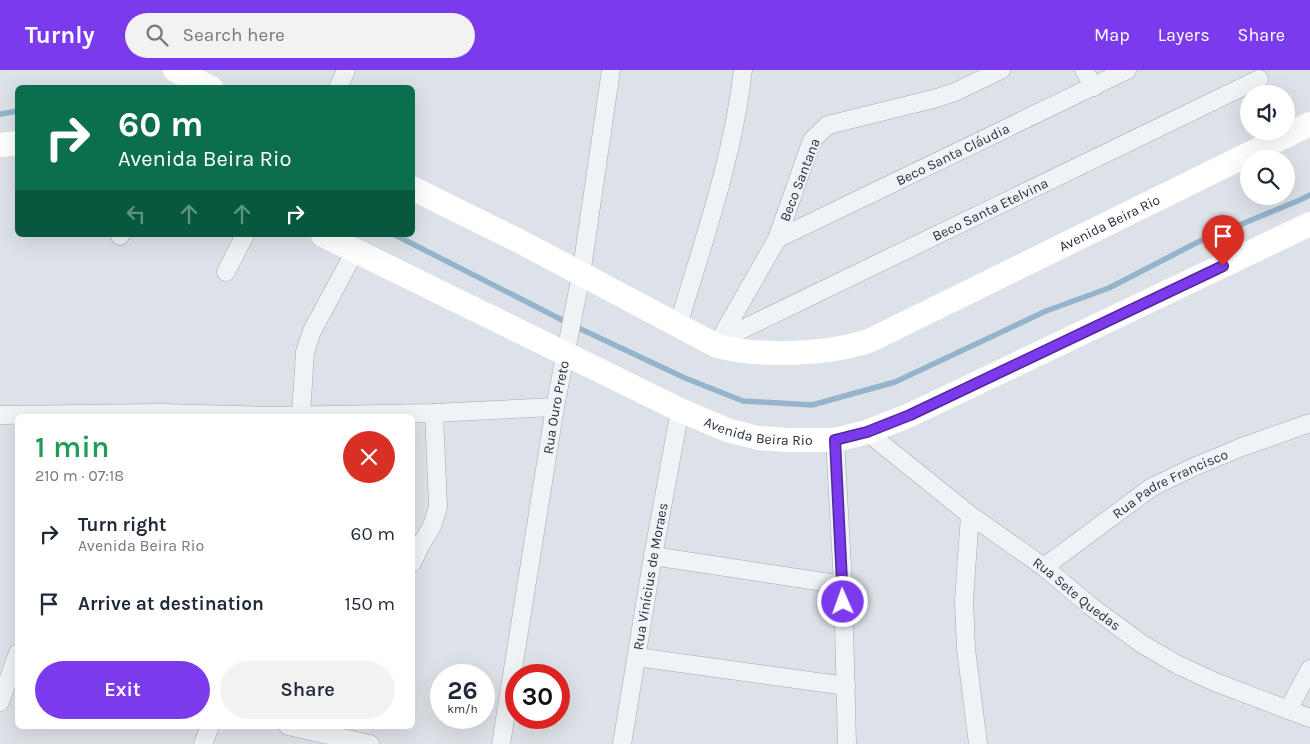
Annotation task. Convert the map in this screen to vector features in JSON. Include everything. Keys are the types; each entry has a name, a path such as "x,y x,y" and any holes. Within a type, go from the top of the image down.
{"street":[{"path":"175,70 205,85"},
{"path":"339,85 346,70"},
{"name":"Rua Ouro Preto","path":"501,744 555,407 580,281 611,70"},
{"path":"678,326 728,159 738,109 743,70"},
{"name":"Beco Santana","path":"718,343 777,239 812,140 828,125 936,98 954,92 1001,70"},
{"path":"1084,70 1094,87"},
{"name":"Beco Santa Cláudia","path":"777,239 1127,70"},
{"name":"Beco Santa Etelvina","path":"718,343 1260,81"},
{"name":"Avenida Beira Rio","path":"1295,129 1310,124"},
{"name":"Avenida Beira Rio","path":"415,189 523,243 580,281 718,343 742,350 774,352 820,351 839,349 871,340 1272,140"},
{"path":"0,145 15,143"},
{"name":"Avenida Beira Rio","path":"327,237 567,344 680,410 728,430 758,438 835,440 867,432 910,415 1310,224"},
{"path":"226,272 244,237"},
{"path":"300,414 305,352 312,331 355,251"},
{"path":"367,414 555,407"},
{"name":"Rua Vinícius de Moraes","path":"622,744 653,556 680,410"},
{"path":"110,414 162,412 220,414"},
{"path":"415,557 432,526 438,507 434,413"},
{"path":"0,416 15,416"},
{"name":"Rua Padre Francisco","path":"1044,567 1152,487 1242,447 1310,423"},
{"name":"Rua Sete Quedas","path":"867,432 970,515 1044,567 1089,605 1134,638 1178,665 1215,682 1310,718"},
{"path":"835,440 847,744"},
{"path":"970,515 964,600 966,648 978,744"},
{"path":"653,556 842,585"},
{"path":"637,657 846,686"},
{"path":"1288,710 1310,669"},
{"path":"0,702 10,671"},
{"path":"204,744 209,729"},
{"path":"317,729 346,732 370,744"}],"waterway":[{"path":"0,114 15,112"},
{"path":"399,237 572,325 685,378 743,401 812,405 895,382 1046,311 1109,288 1198,242 1310,195"}],"route":[{"path":"843,602 835,440 867,432 910,415 1223,266"}]}
